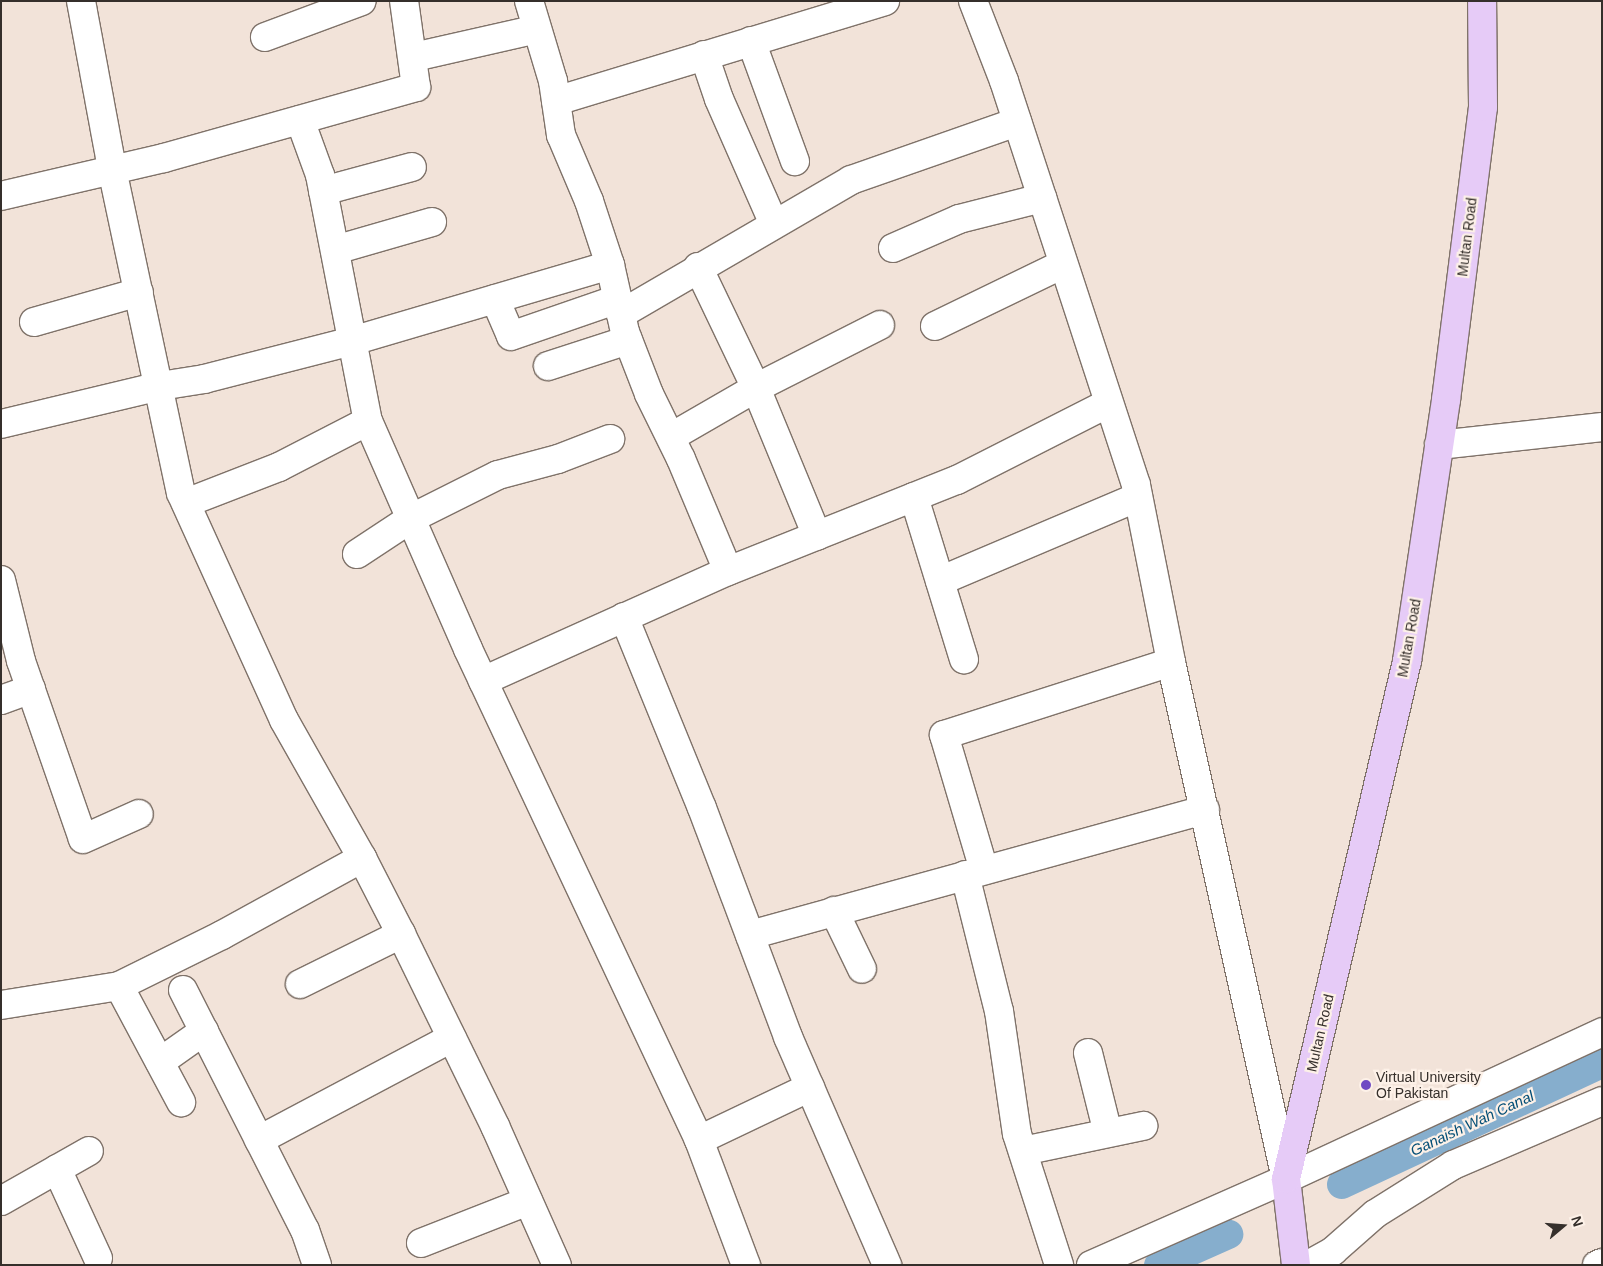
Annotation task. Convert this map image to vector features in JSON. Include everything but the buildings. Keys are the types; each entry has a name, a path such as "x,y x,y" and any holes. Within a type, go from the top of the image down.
{"main road":[{"name":"Multan Road","path":"1296,1265 1286,1179 1407,661 1439,445 1483,107 1482,1"}],"street":[{"path":"81,1 112,169 186,503 284,720 362,858 401,934 452,1038 557,1265"},
{"path":"265,36 362,1"},
{"path":"1,196 300,120 416,87 414,57 404,1"},
{"path":"529,1 556,101 561,135 589,201 610,265 628,340 649,394 671,437 728,571"},
{"path":"556,101 885,1"},
{"path":"974,1 1017,122 1138,498 1171,662 1286,1179"},
{"path":"414,57 537,29"},
{"path":"751,41 795,162"},
{"path":"704,55 719,98 773,222"},
{"path":"300,120 323,191 368,421 483,681 699,1140 746,1265"},
{"path":"495,299 512,336 620,307 698,267 773,222 851,180 1017,122"},
{"path":"323,191 412,167"},
{"path":"893,248 959,219 1042,198"},
{"path":"334,250 432,222"},
{"path":"934,326 1063,264"},
{"path":"1,424 160,386 204,379 352,341 610,265"},
{"path":"698,267 756,388 817,536"},
{"path":"34,322 139,292"},
{"path":"671,437 756,388 880,325"},
{"path":"548,366 628,340"},
{"path":"483,681 728,571 957,480 1109,403"},
{"path":"186,503 278,467 368,421"},
{"path":"1439,445 1602,427"},
{"path":"357,554 410,519 498,475 558,459 610,439"},
{"path":"914,497 964,660"},
{"path":"940,581 1138,498"},
{"path":"1,580 5,613 83,839 138,814"},
{"path":"624,618 810,1086 887,1265"},
{"path":"1059,1265 1017,1134 999,1010 974,873 944,735 1171,662"},
{"path":"1,700 31,689"},
{"path":"750,934 1205,810"},
{"path":"1,1005 119,986 222,935 362,858"},
{"path":"834,911 862,969"},
{"path":"300,984 401,934"},
{"path":"119,986 181,1102"},
{"path":"183,990 305,1230 317,1265"},
{"path":"160,1062 204,1032"},
{"path":"1091,1265 1286,1179 1602,1032"},
{"path":"258,1140 452,1038"},
{"path":"1088,1053 1108,1133"},
{"path":"699,1140 810,1086"},
{"path":"1308,1265 1333,1251 1375,1214 1453,1165 1602,1101"},
{"path":"1023,1151 1143,1126"},
{"path":"1,1201 88,1152"},
{"path":"57,1169 98,1258"},
{"path":"422,1243 528,1201"},
{"path":"1597,1265 1602,1263"}],"waterway":[{"name":"Ganaish Wah Canal","path":"1341,1184 1602,1063"},
{"name":"Ganaish Wah Canal","path":"1158,1265 1228,1234"}],"place":[{"name":"Virtual University Of Pakistan","path":"1366,1085"}]}
